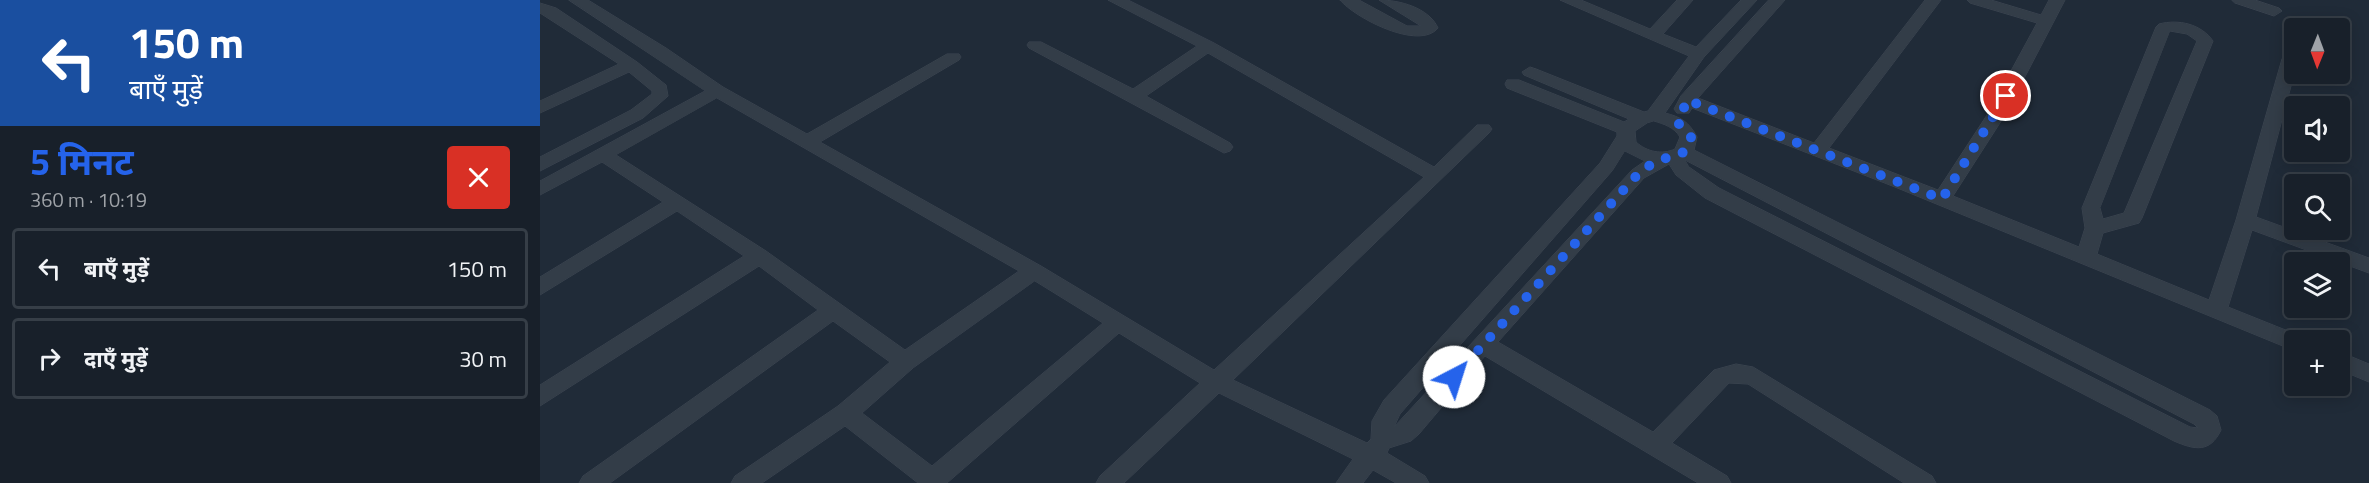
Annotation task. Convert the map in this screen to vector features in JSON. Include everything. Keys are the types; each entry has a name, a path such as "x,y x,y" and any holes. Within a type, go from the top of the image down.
{"street":[{"path":"577,0 660,51 717,91 1034,271 1215,381 1377,448 1418,483"},
{"path":"1116,0 1208,46 1436,176"},
{"path":"1348,0 1405,31 1418,33 1430,28 1427,21 1387,0"},
{"path":"1653,35 1684,0"},
{"path":"1377,448 1383,421 1392,407 1606,167 1625,133 1648,117 1698,54 1749,0"},
{"path":"1678,123 1687,100 1777,0"},
{"path":"1818,150 1933,0"},
{"path":"1975,0 2045,21"},
{"path":"1942,199 1996,115 2057,0"},
{"path":"2240,0 2274,12"},
{"path":"1572,1 1698,54"},
{"path":"540,8 551,11 631,65 660,89 660,96 637,114 540,165"},
{"path":"2086,258 2095,228 2091,208 2164,27 2180,26 2200,34 2205,41 2132,219 2095,228"},
{"path":"1035,45 1134,96 1224,147"},
{"path":"1134,96 1208,46"},
{"path":"807,142 953,57"},
{"path":"540,108 631,65"},
{"path":"1348,483 1377,448 1411,427 1483,344 1638,174 1690,146 1691,137 1678,123 1648,117 1530,72"},
{"path":"2216,311 2246,220 2284,81"},
{"path":"1513,84 1625,133"},
{"path":"540,189 717,91"},
{"path":"1687,100 1942,199 2284,339"},
{"path":"1108,483 1436,176 1483,129"},
{"path":"1625,133 1628,145 1637,152 1673,156 2202,417 2209,423 2210,430 2204,438 2194,439 2182,434 1712,193 1682,171 1673,156"},
{"path":"602,154 759,256 905,362"},
{"path":"540,287 676,203"},
{"path":"2246,220 2369,266"},
{"path":"540,397 759,256"},
{"path":"744,483 846,413 905,362 1034,271"},
{"path":"591,483 833,310"},
{"path":"846,413 932,482 1118,321"},
{"path":"1483,344 1719,483"},
{"path":"2350,365 2369,373"},
{"path":"1655,444 1722,376 1736,373 1753,376 1924,483"}],"route":[{"path":"1454,377 1638,174 1662,159 1684,152 1690,146 1691,137 1678,123 1687,100 1942,199 2006,96"}]}
